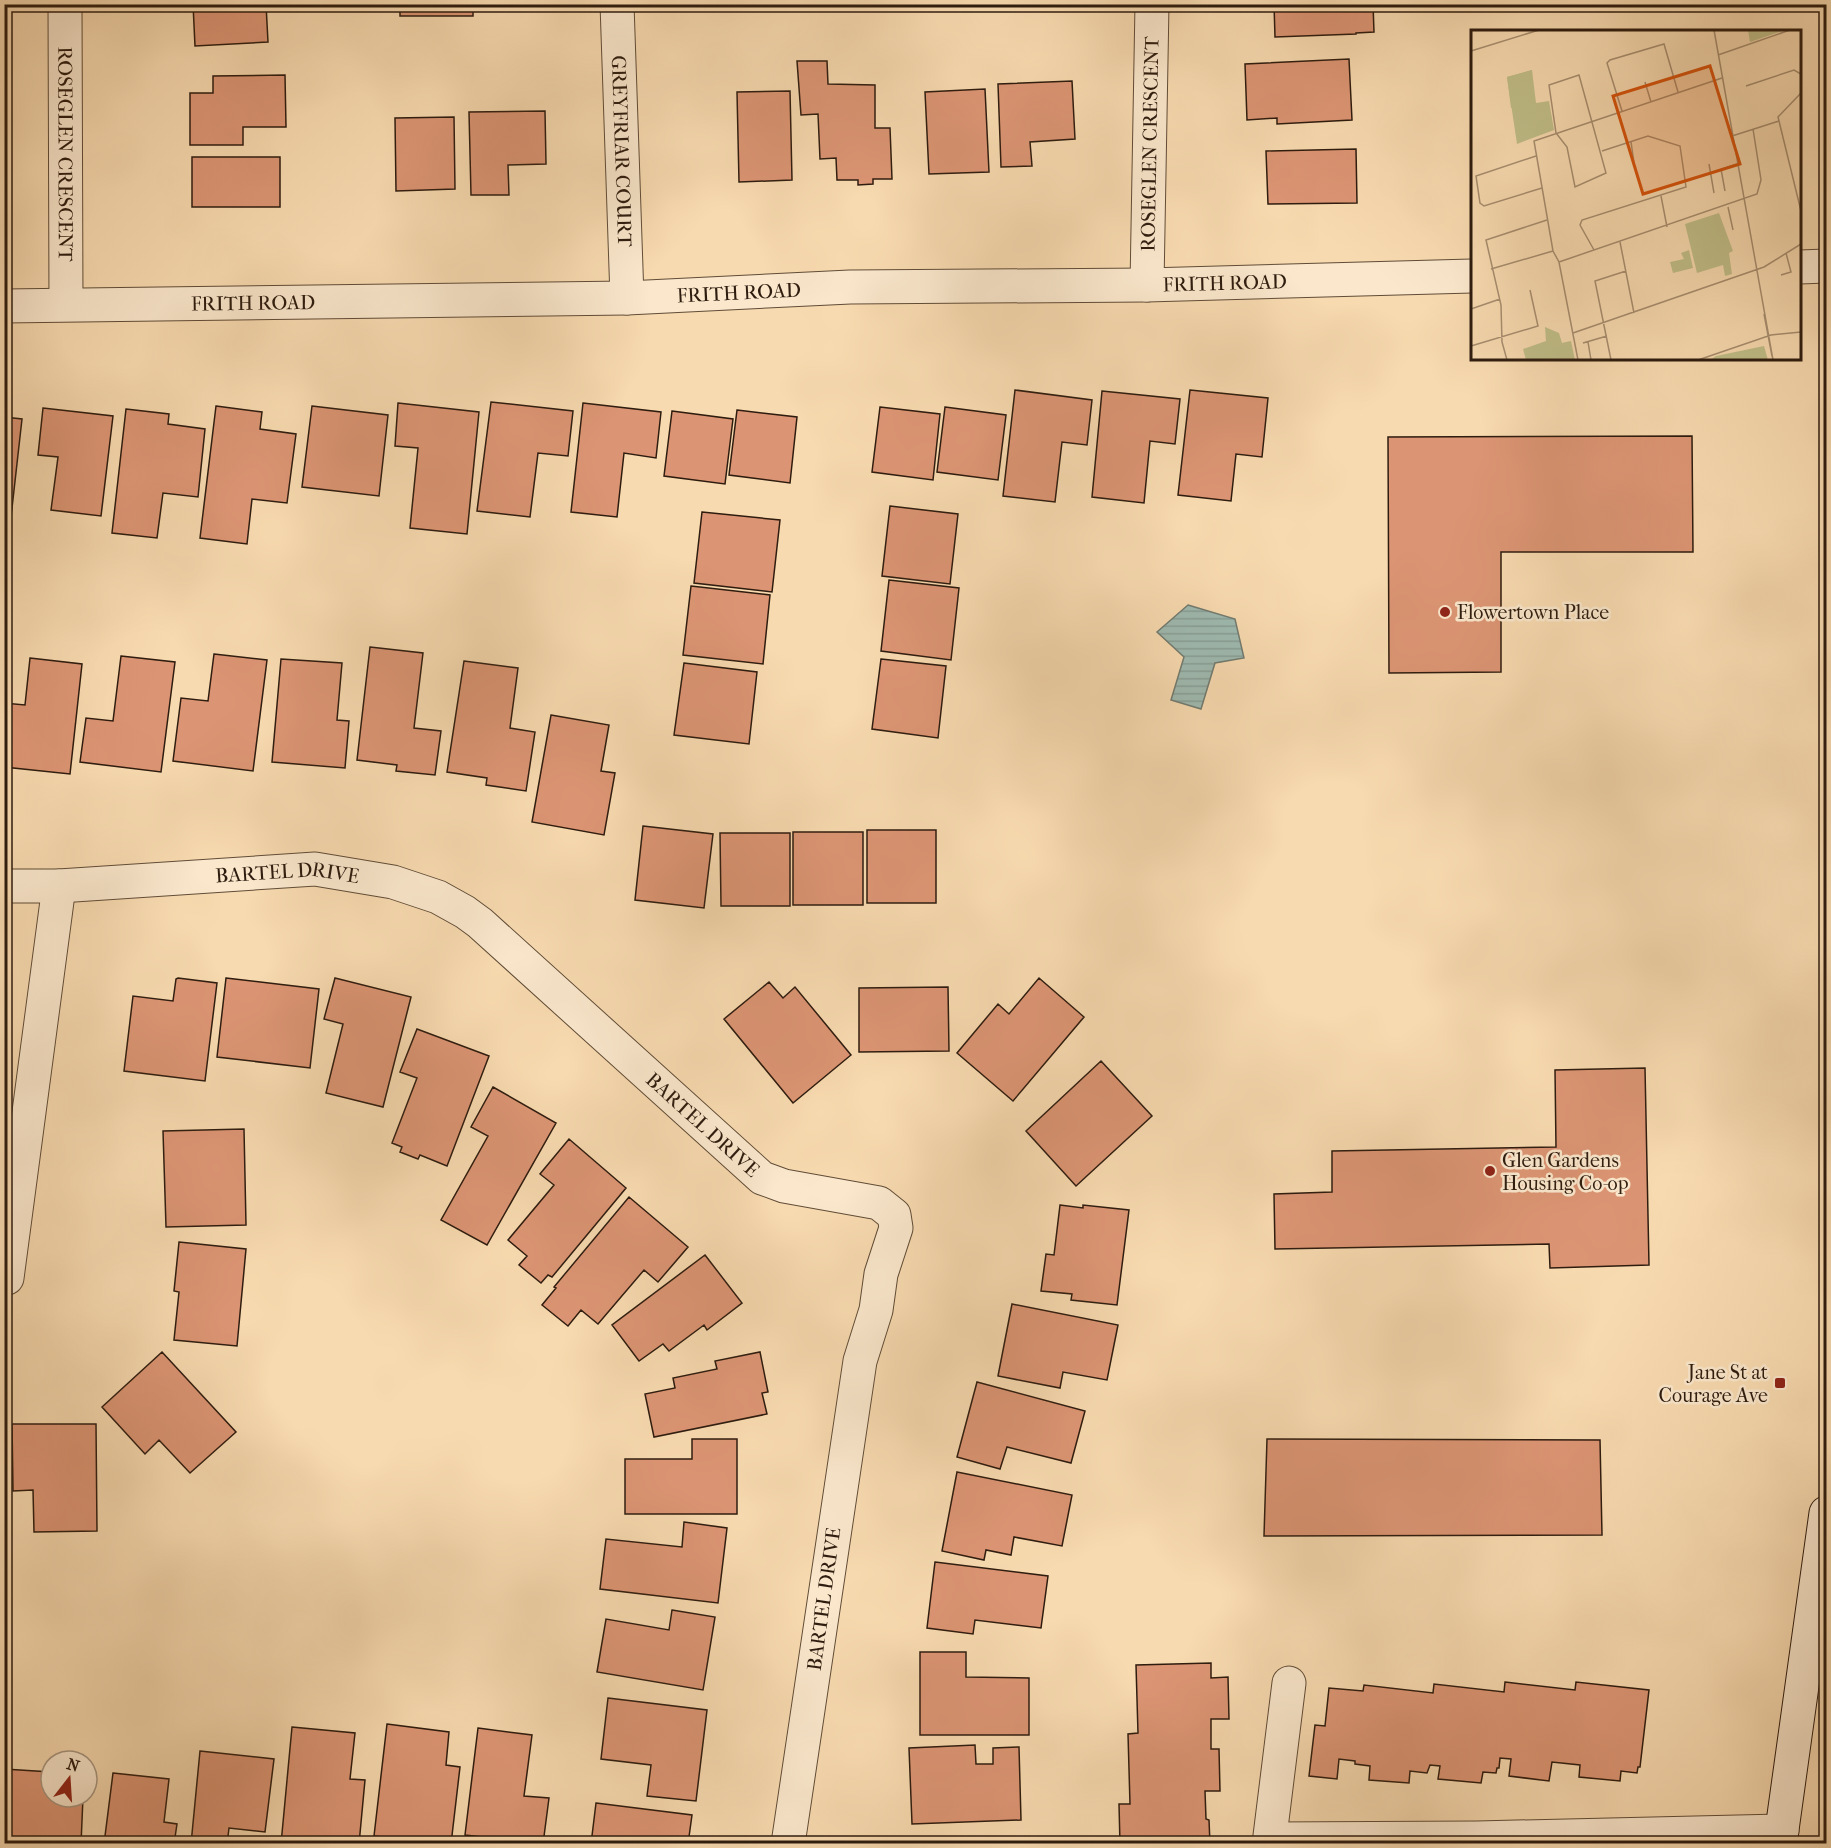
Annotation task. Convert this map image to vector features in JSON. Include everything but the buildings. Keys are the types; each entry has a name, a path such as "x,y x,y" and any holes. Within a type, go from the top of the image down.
{"street":[{"name":"ROSEGLEN CRESCENT","path":"65,4 66,304"},
{"name":"GREYFRIAR COURT","path":"617,4 627,298"},
{"name":"ROSEGLEN CRESCENT","path":"1147,285 1152,4"},
{"path":"1801,267 1827,266"},
{"name":"FRITH ROAD","path":"4,306 627,298 850,287 1147,285 1471,276"},
{"name":"BARTEL DRIVE","path":"4,886 59,886 315,869 393,882 438,897 480,923 762,1178 784,1186 879,1203 894,1215 896,1228 881,1274 876,1310 860,1361 788,1844"},
{"path":"7,1278 59,886"},
{"path":"1289,1683 1269,1841 1781,1837 1827,1513"}],"water":[{"path":"1188,605 1235,619 1244,658 1215,663 1201,709 1171,700 1184,657 1157,632"}],"place":[{"name":"Flowertown Place","path":"1445,612"},
{"name":"Glen Gardens Housing Co-op","path":"1490,1171"},
{"name":"Jane St at Courage Ave","path":"1780,1383"}]}
